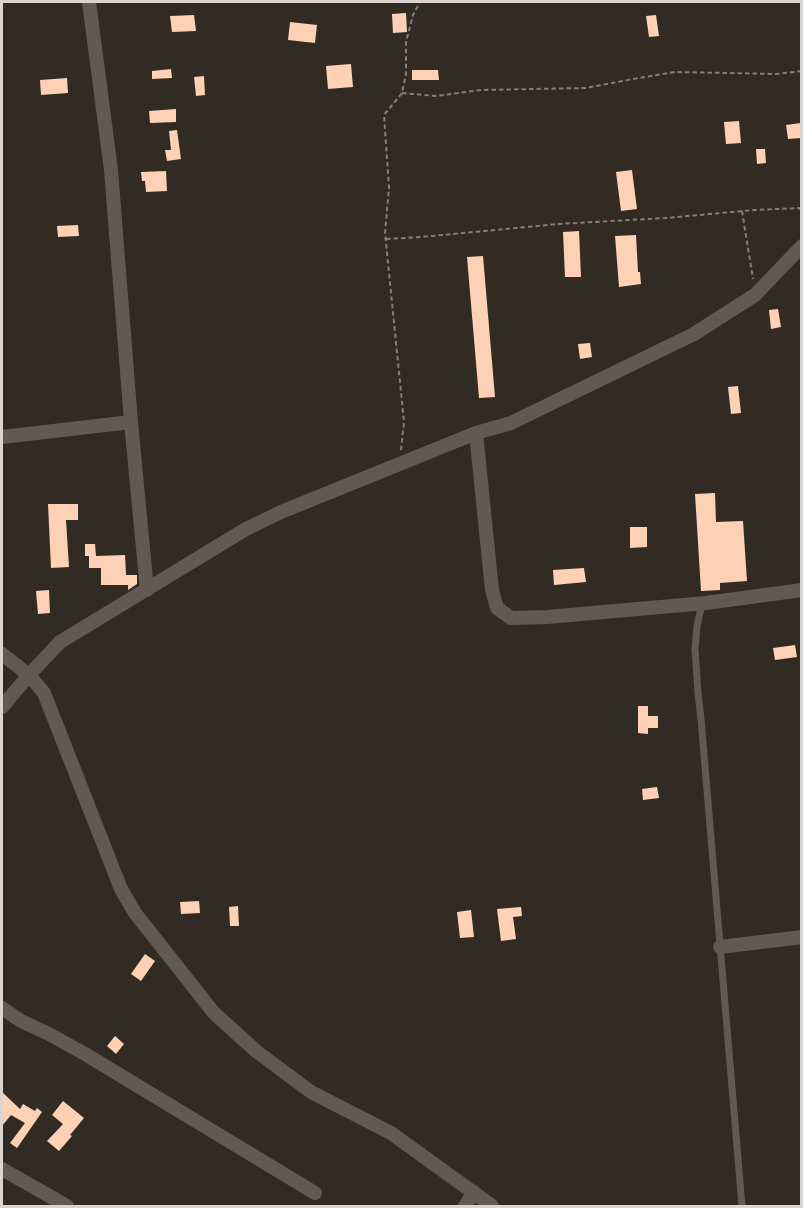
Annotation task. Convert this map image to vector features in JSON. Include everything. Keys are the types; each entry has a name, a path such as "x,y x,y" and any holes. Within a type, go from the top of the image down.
{"street":[{"path":"89,2 111,170 147,590"},
{"path":"2,707 60,642 246,530 281,512 399,464 476,433 511,423 694,334 755,295 801,246"},
{"path":"2,436 131,422"},
{"path":"476,433 492,590 497,609 511,618 702,604 801,590"},
{"path":"2,654 29,675 44,693 121,889 135,914 214,1013 256,1051 311,1092 391,1133 492,1206"},
{"path":"720,947 801,937"},
{"path":"2,1008 21,1021 85,1054 315,1193"},
{"path":"2,1169 68,1206"},
{"path":"465,1206 474,1192"}],"lane":[{"path":"702,604 695,649 742,1206"}],"path":[{"path":"399,464 404,422 386,239 388,188 384,115 402,93 406,74 406,42 413,15 420,2"},
{"path":"402,93 436,96 480,90 586,88 675,72 777,74 801,71"},
{"path":"386,239 742,211 799,208 801,211"},
{"path":"742,211 755,295"}],"building":[{"path":"406,13 407,32 393,33 392,14"},
{"path":"194,15 196,31 172,32 170,16"},
{"path":"656,15 659,36 649,37 646,16"},
{"path":"290,22 317,25 315,43 288,40"},
{"path":"351,64 353,87 328,89 326,66"},
{"path":"171,69 172,78 152,79 152,71"},
{"path":"412,70 438,70 439,80 412,80"},
{"path":"204,76 205,95 196,96 194,77"},
{"path":"67,78 68,93 41,95 40,80"},
{"path":"176,109 176,122 150,123 149,111"},
{"path":"739,121 741,143 726,144 724,122"},
{"path":"801,123 801,138 788,139 786,125"},
{"path":"177,130 181,159 167,161 165,150 171,150 169,131"},
{"path":"756,149 765,149 766,163 757,164"},
{"path":"632,170 637,209 621,211 616,172"},
{"path":"166,171 167,191 146,192 141,172"},
{"path":"78,225 79,236 58,237 57,226"},
{"path":"579,231 581,277 565,277 563,232"},
{"path":"636,235 641,284 619,287 615,236"},
{"path":"483,256 495,397 479,398 467,257"},
{"path":"778,309 781,327 771,329 769,310"},
{"path":"590,343 592,357 580,359 578,344"},
{"path":"738,386 741,413 731,414 728,387"},
{"path":"715,493 716,522 743,521 747,581 720,583 720,590 701,591 695,494"},
{"path":"48,504 78,504 78,520 66,520 69,567 51,568"},
{"path":"630,527 647,527 647,547 630,548"},
{"path":"85,544 95,544 96,556 125,555 126,575 137,575 137,584 128,590 128,585 101,585 101,568 89,568 89,556 85,556"},
{"path":"584,568 586,582 554,585 553,570"},
{"path":"49,590 50,613 38,614 36,591"},
{"path":"795,645 797,657 775,660 773,648"},
{"path":"638,706 648,706 648,716 658,716 658,728 648,728 648,734 638,733"},
{"path":"657,787 659,798 643,800 642,789"},
{"path":"199,901 200,913 181,914 180,902"},
{"path":"238,906 239,926 230,926 229,907"},
{"path":"521,907 522,916 513,917 516,939 501,941 497,909"},
{"path":"471,910 474,937 460,938 457,912"},
{"path":"145,954 155,961 141,981 131,974"},
{"path":"115,1036 124,1044 116,1054 107,1046"},
{"path":"2,1092 20,1109 23,1104 42,1112 17,1148 10,1143 25,1123 11,1115 2,1126"},
{"path":"63,1101 84,1118 59,1151 47,1141 63,1124 52,1115"}]}
